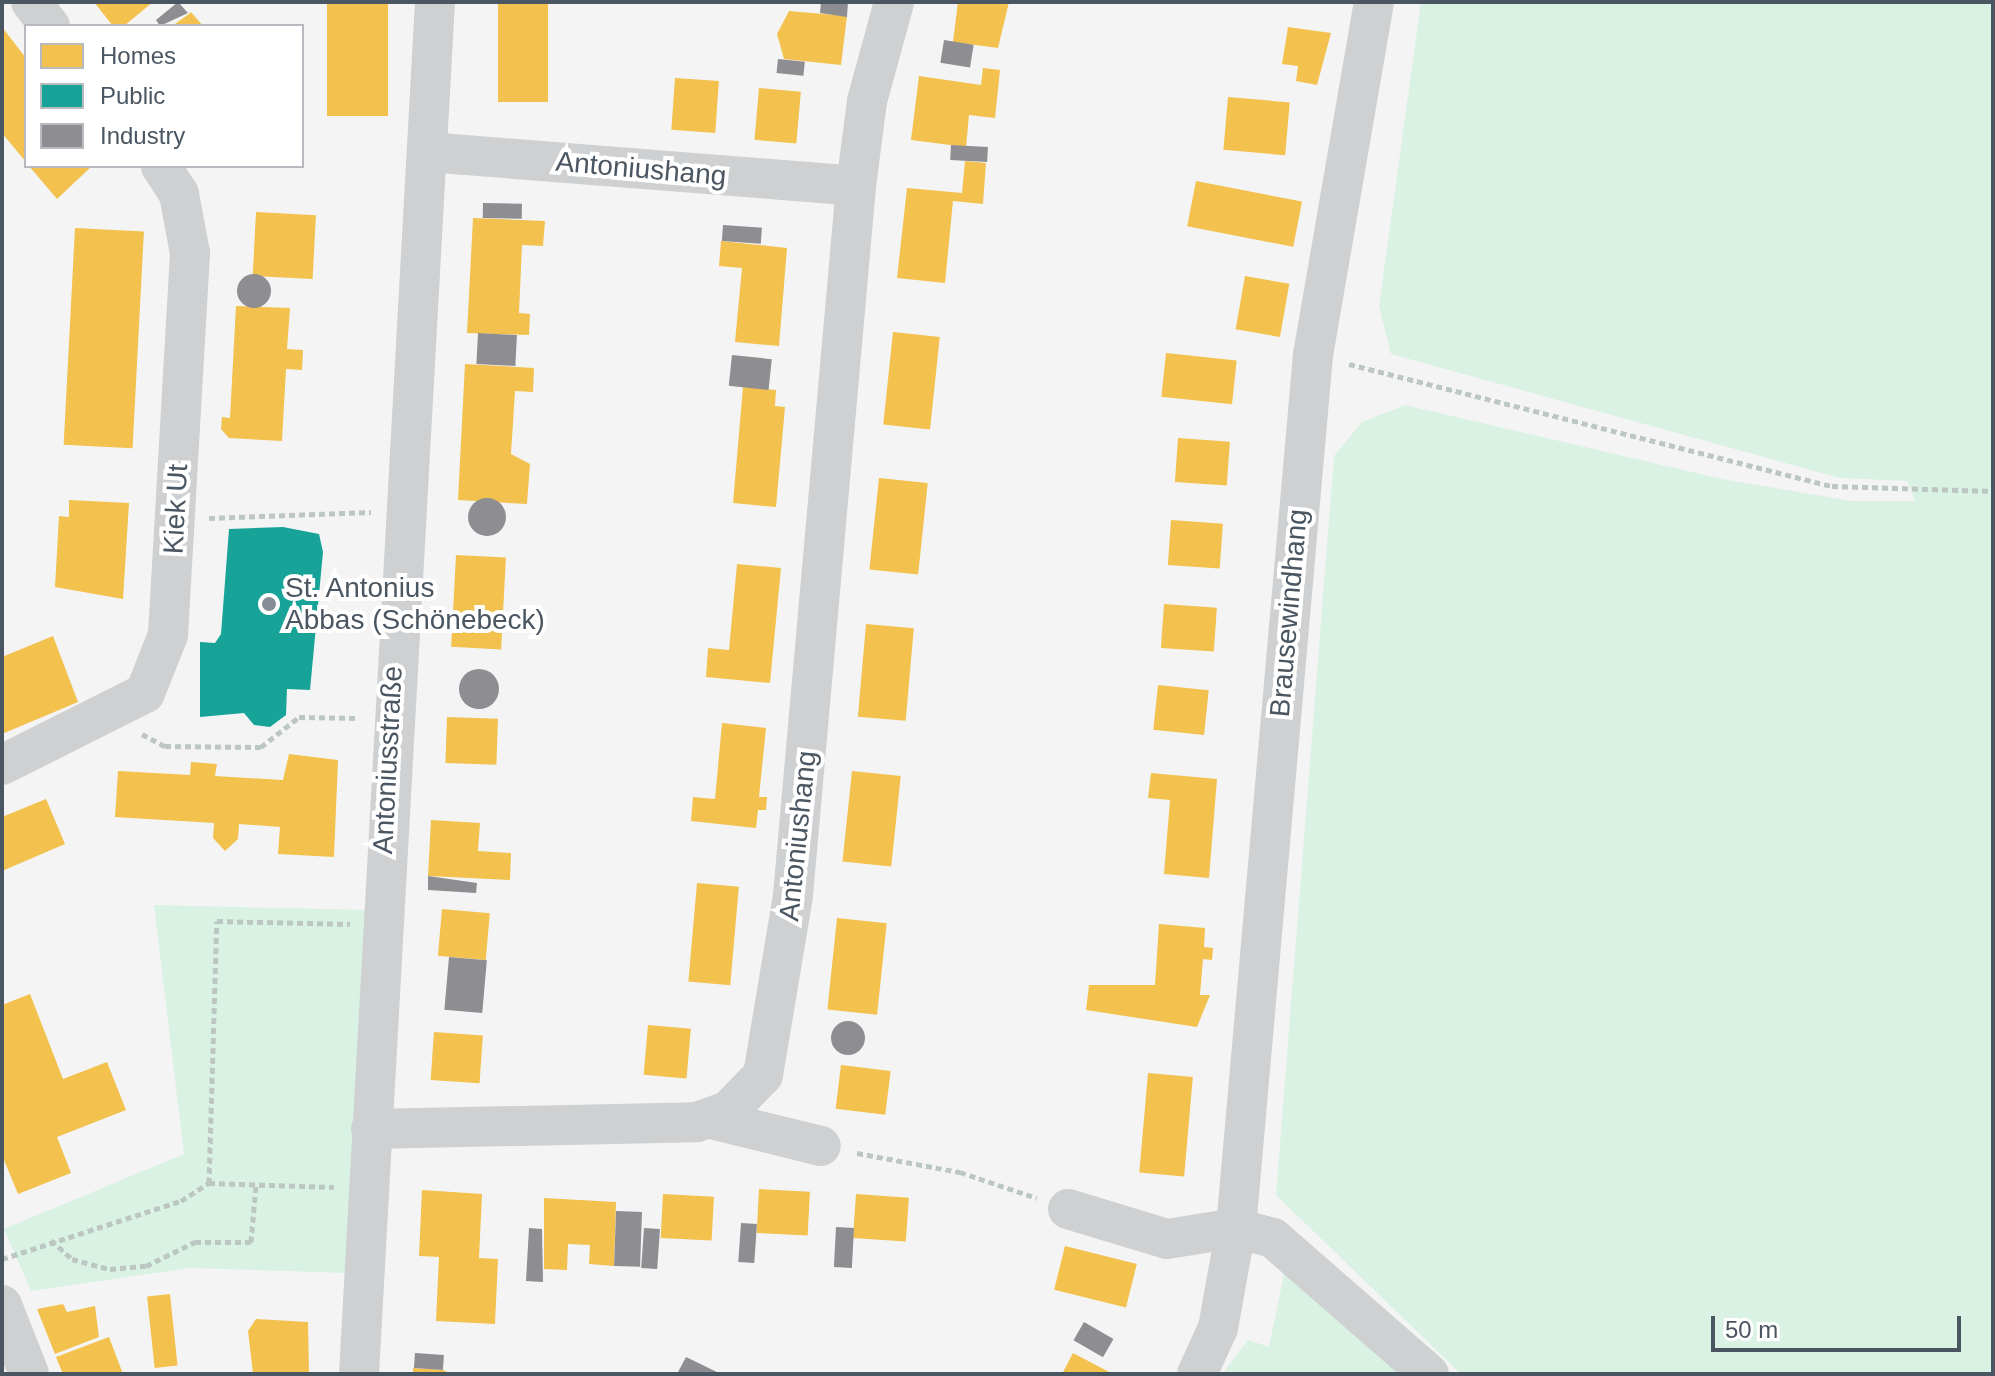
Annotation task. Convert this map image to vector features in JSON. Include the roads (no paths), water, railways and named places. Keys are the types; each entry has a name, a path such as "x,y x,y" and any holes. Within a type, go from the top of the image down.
{"street":[{"path":"31,2 48,24"},
{"name":"Antoniusstraße","path":"359,1374 390,718 435,2"},
{"name":"Antoniushang","path":"711,1119 746,1096 774,1044 856,186 867,101 894,2"},
{"name":"Brausewindhang","path":"1197,1374 1218,1328 1236,1228 1313,355 1374,2"},
{"name":"Antoniushang","path":"427,152 856,186"},
{"name":"Kiek Ut","path":"2,765 110,717 145,693 168,635 190,253 179,194 162,168"},
{"path":"371,1129 711,1119 821,1146"},
{"path":"1068,1209 1167,1239 1236,1228 1273,1238 1429,1374"},
{"path":"2,1305 29,1374"}],"place":[{"name":"St. Antonius Abbas (Schönebeck)","path":"269,604"}]}
